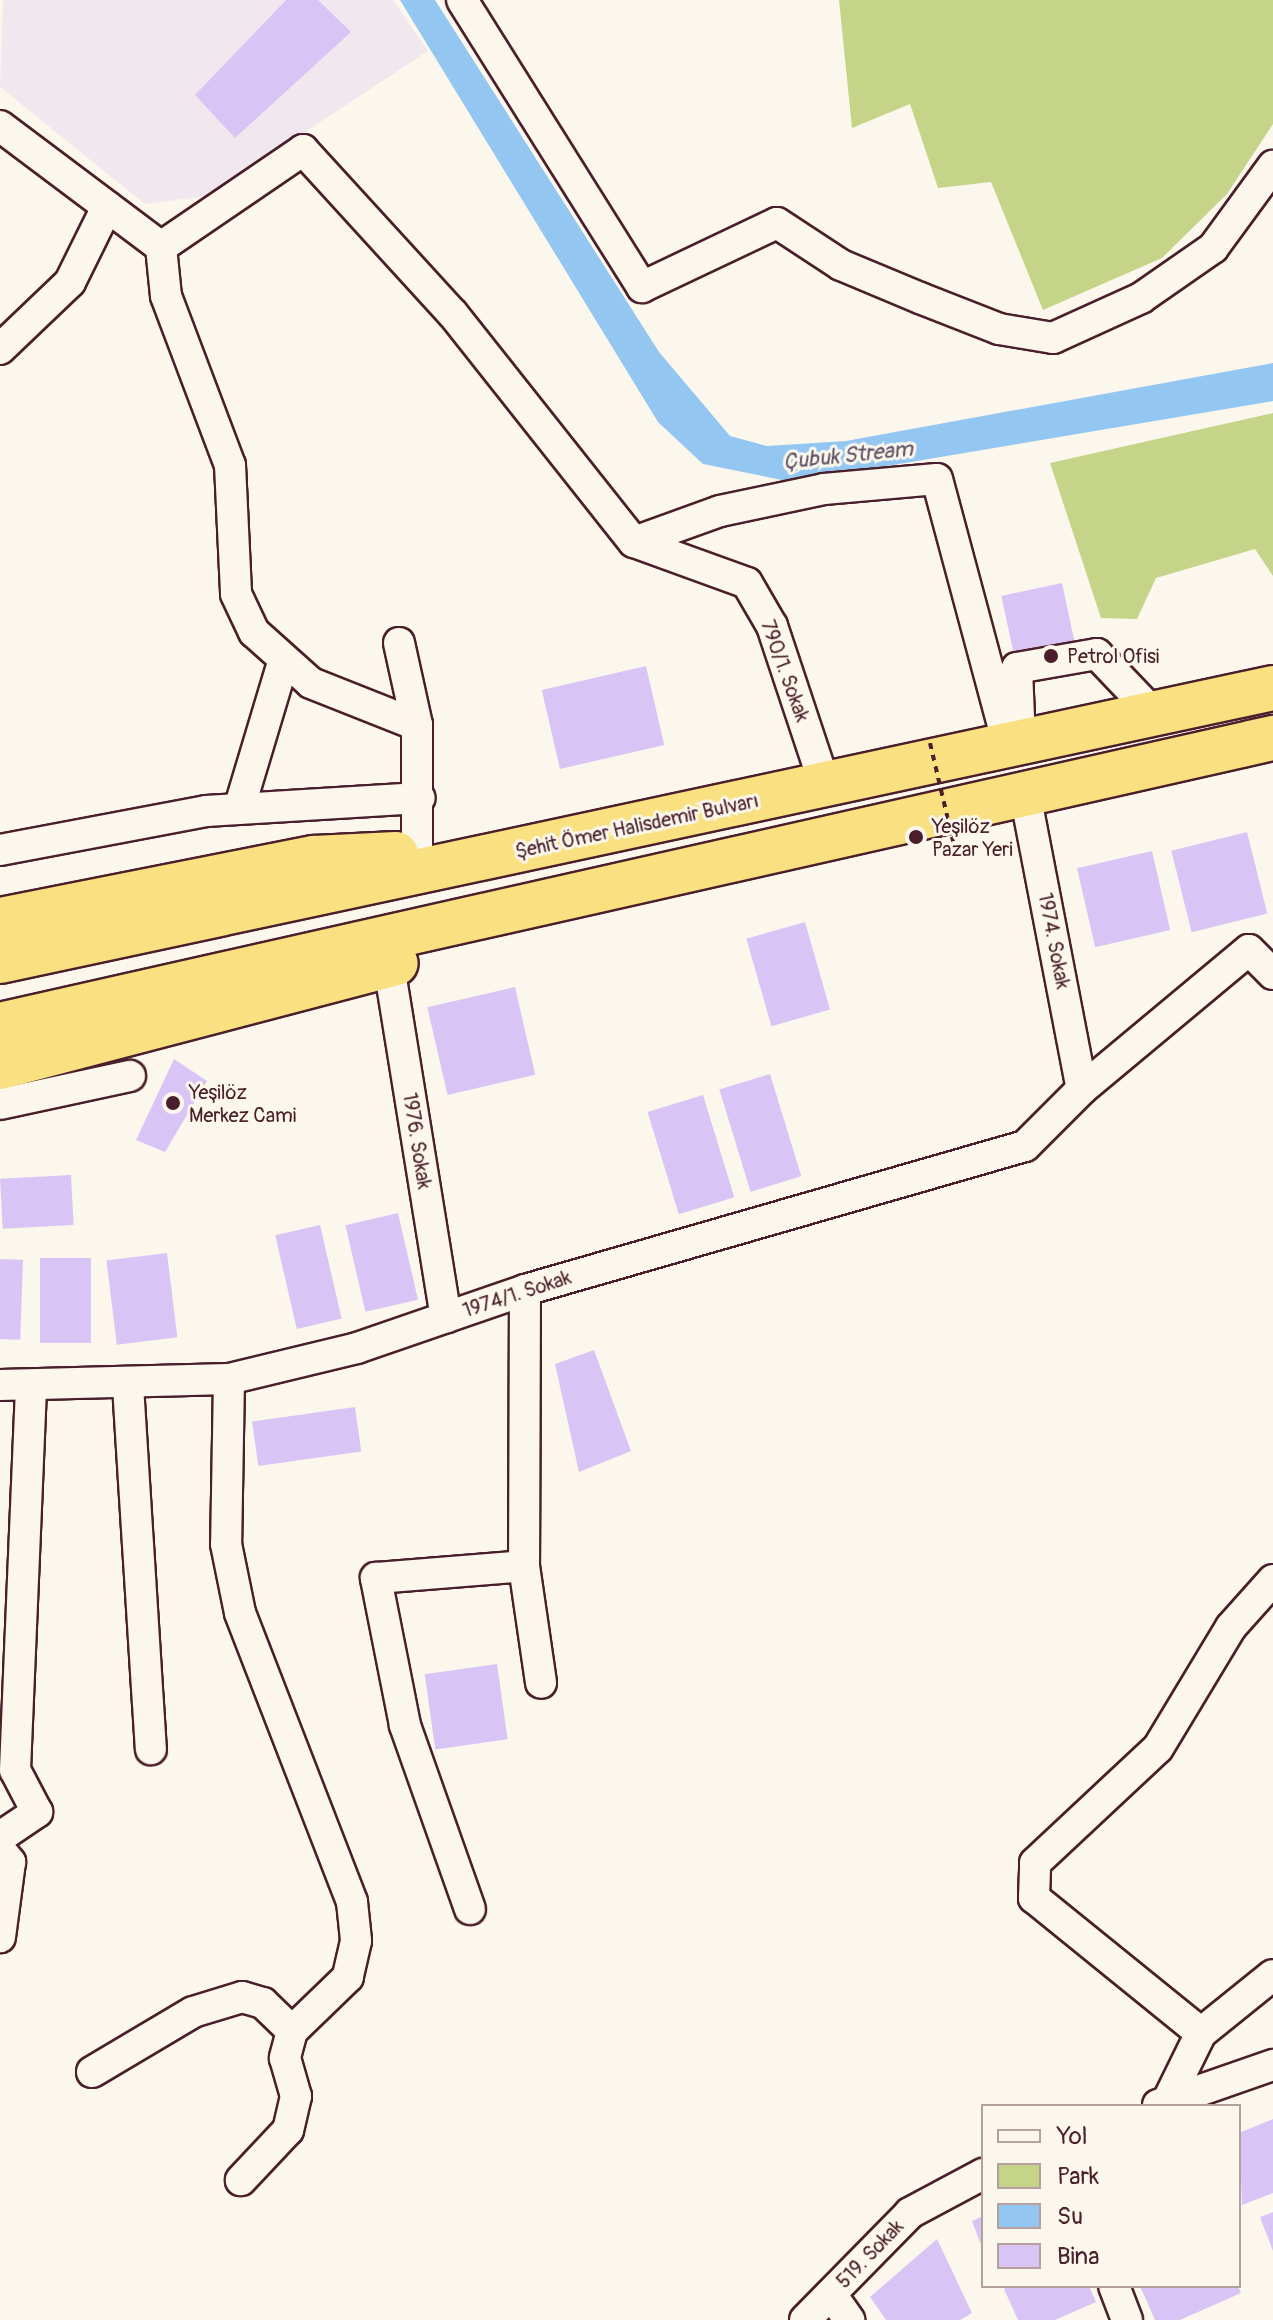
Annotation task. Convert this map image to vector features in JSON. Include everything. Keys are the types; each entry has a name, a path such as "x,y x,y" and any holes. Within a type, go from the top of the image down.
{"highway":[{"name":"Şehit Ömer Halisdemir Bulvarı","path":"0,961 550,846 1014,742 1273,688"},
{"path":"0,1025 1273,738"},
{"path":"0,920 314,858 550,846"},
{"path":"0,1067 389,966 599,891"}],"street":[{"path":"462,0 642,287 777,223 841,265 920,298 999,329 1053,338 1141,298 1213,248 1273,166"},
{"path":"0,126 161,247 166,296 230,465 236,594 254,632 283,662 344,700 417,725"},
{"path":"161,247 303,150 453,314 634,542 750,504 937,479 1014,742"},
{"path":"0,349 70,282 107,207"},
{"name":"790/1. Sokak","path":"634,542 747,583 772,626 825,785"},
{"path":"399,643 417,725 420,798 417,852"},
{"path":"1014,742 1017,668 1097,654 1155,715"},
{"path":"239,809 283,662"},
{"name":"1974. Sokak","path":"1025,794 1082,1089"},
{"path":"0,850 239,809 420,798"},
{"path":"1082,1089 1249,950 1273,974"},
{"name":"1976. Sokak","path":"389,966 446,1317"},
{"path":"0,1104 130,1076"},
{"name":"1974/1. Sokak","path":"0,1385 128,1386 229,1379 357,1348 525,1290 1025,1146 1082,1089"},
{"path":"525,1290 524,1566 541,1683"},
{"path":"229,1379 226,1544 240,1613 352,1902 348,1977 292,2031 285,2058 296,2096 288,2130 241,2180"},
{"path":"0,1837 37,1812 15,1770 31,1385"},
{"path":"128,1386 151,1749"},
{"path":"470,1909 405,1725 376,1578 524,1566"},
{"path":"1201,2033 1034,1898 1035,1863 1158,1748 1231,1627 1273,1580"},
{"path":"0,1850 10,1862 0,1937"},
{"path":"1162,2104 1201,2033 1273,1975"},
{"path":"92,2072 193,2012 242,1997 263,2003 292,2031"},
{"path":"1162,2104 1273,2065"},
{"name":"519. Sokak","path":"805,2320 910,2213 981,2175"},
{"path":"1115,2288 1127,2320"},
{"path":"831,2294 849,2320"}],"path":[{"path":"930,743 953,841"}],"shaded area":[{"path":"3,0 393,0 428,51 208,196 145,204 0,87"}],"green space":[{"path":"839,0 1273,0 1273,124 1227,194 1162,258 1043,310 991,182 938,188 910,104 852,128"},
{"path":"1273,413 1273,576 1255,549 1156,578 1137,619 1101,618 1050,463"}],"water":[{"name":"Çubuk Stream","path":"400,0 435,0 659,352 730,436 767,446 846,441 1273,363 1273,401 792,482 703,464 658,422"}],"building":[{"path":"286,0 318,0 351,32 235,138 195,95"},
{"path":"1062,583 1081,670 1020,683 1001,596"},
{"path":"646,666 664,745 560,769 542,690"},
{"path":"1247,832 1267,914 1192,932 1171,851"},
{"path":"1152,851 1170,930 1095,947 1077,868"},
{"path":"805,922 830,1009 771,1026 746,939"},
{"path":"515,987 535,1075 448,1095 427,1007"},
{"name":"Yeşilöz Merkez Cami","path":"174,1059 207,1081 165,1152 136,1140"},
{"path":"770,1074 801,1176 751,1192 719,1089"},
{"path":"703,1095 734,1197 679,1214 648,1112"},
{"path":"71,1175 74,1225 3,1229 0,1179"},
{"path":"398,1213 418,1300 365,1312 345,1225"},
{"path":"320,1225 342,1319 297,1329 275,1235"},
{"path":"167,1253 177,1337 117,1345 106,1260"},
{"path":"40,1258 91,1258 91,1343 40,1343"},
{"path":"0,1259 23,1260 20,1340 0,1339"},
{"path":"594,1350 631,1451 579,1472 555,1364"},
{"path":"355,1407 361,1452 258,1466 252,1421"},
{"path":"497,1664 508,1739 435,1749 425,1674"},
{"path":"1273,2119 1273,2193 1242,2205 1241,2181 1241,2132"},
{"path":"1273,2212 1273,2251 1260,2217"},
{"path":"981,2217 981,2245 972,2221"},
{"path":"937,2239 972,2313 960,2320 886,2320 870,2297"},
{"path":"1090,2288 1096,2302 1055,2320 1018,2320 1004,2289"},
{"path":"1141,2288 1239,2288 1241,2293 1180,2320 1155,2320"}],"place":[{"name":"Petrol Ofisi","path":"1051,656"},
{"name":"Yeşilöz Pazar Yeri","path":"916,837"},
{"name":"Yeşilöz Merkez Cami","path":"173,1103"}]}
